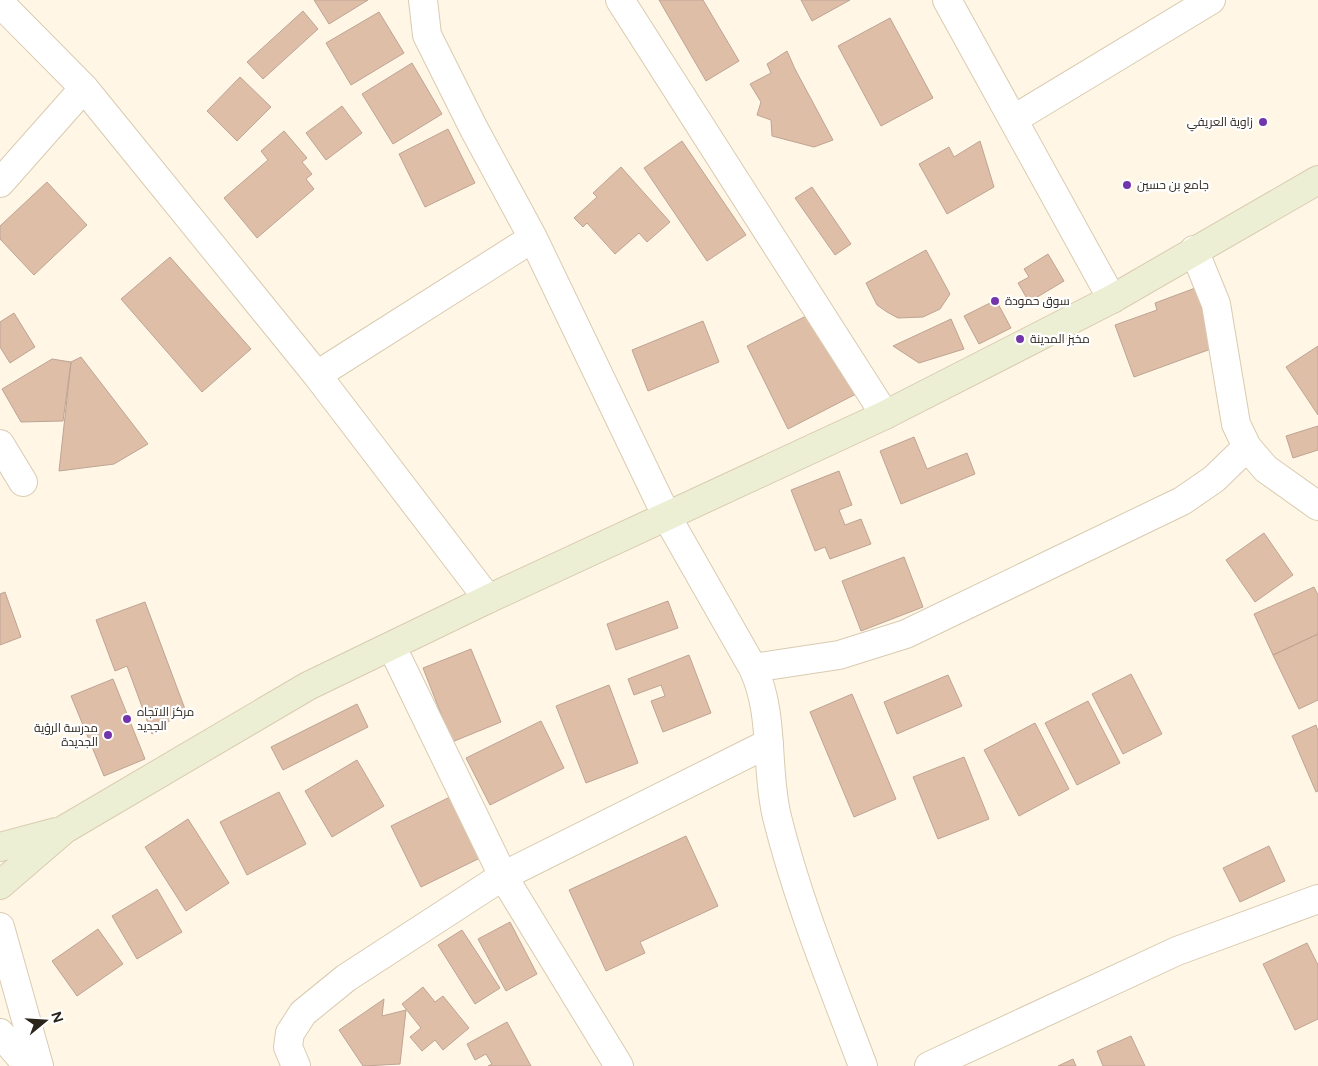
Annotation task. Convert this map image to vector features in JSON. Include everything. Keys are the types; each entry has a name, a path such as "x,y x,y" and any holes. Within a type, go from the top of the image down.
{"street":[{"path":"423,0 427,35 474,129 533,238 667,516 762,686 767,712 768,742 777,816 800,897 863,1066"},
{"path":"620,0 885,415"},
{"path":"946,0 1014,119 1112,299"},
{"path":"1014,119 1210,0"},
{"path":"0,2 84,88 317,375 488,599"},
{"path":"0,183 84,88"},
{"path":"0,885 65,829 308,686 488,599 885,415 1112,299 1318,180"},
{"path":"317,375 533,238"},
{"path":"1194,250 1216,304 1236,424 1247,447 1266,470 1318,506"},
{"path":"0,444 23,482"},
{"path":"753,668 839,654 906,634 1182,501 1214,479 1247,447"},
{"path":"392,647 503,876 619,1066"},
{"path":"296,1066 288,1047 290,1033 303,1013 346,978 503,876 768,742"},
{"path":"0,847 65,829"},
{"path":"929,1066 1177,951 1318,899"},
{"path":"0,927 39,1066"},
{"path":"0,1032 28,1066"}],"building":[{"path":"314,0 368,0 329,24"},
{"path":"659,0 703,0 739,61 706,81"},
{"path":"801,0 850,0 812,21"},
{"path":"303,11 318,29 263,79 247,62"},
{"path":"379,12 404,53 351,85 326,43"},
{"path":"890,18 933,98 881,126 838,46"},
{"path":"787,51 833,140 814,147 772,136 771,120 757,115 761,102 750,84 771,73 767,64"},
{"path":"412,63 442,114 393,144 362,94"},
{"path":"240,77 271,107 237,141 207,111"},
{"path":"342,106 362,133 326,160 306,133"},
{"path":"448,129 475,183 425,207 399,154"},
{"path":"284,131 307,158 302,162 312,174 306,179 314,189 257,238 224,198 268,160 261,151"},
{"path":"682,141 746,235 707,261 644,168"},
{"path":"980,141 994,187 947,214 919,164 949,147 954,157"},
{"path":"621,167 670,222 647,242 639,233 615,254 587,223 583,227 574,218 597,197 593,193"},
{"path":"47,182 87,225 34,275 0,239 0,226"},
{"path":"812,187 851,244 835,255 795,198"},
{"path":"926,250 950,294 940,309 923,317 898,318 877,305 866,283"},
{"path":"1048,254 1064,281 1029,302 1018,283 1029,277 1024,269"},
{"path":"170,257 251,349 202,392 121,299"},
{"path":"1198,287 1219,346 1134,377 1115,325 1157,310 1155,303"},
{"path":"996,300 1011,328 979,344 964,316"},
{"path":"814,312 856,394 788,429 747,346"},
{"path":"14,313 35,347 10,363 0,347 0,322"},
{"path":"951,319 964,349 919,363 893,346"},
{"path":"703,321 719,362 648,391 632,350"},
{"path":"1318,346 1318,415 1286,367"},
{"path":"81,357 148,444 114,464 59,471 71,362"},
{"path":"52,359 71,362 63,421 21,422 2,389"},
{"path":"1318,426 1318,450 1293,458 1286,436"},
{"path":"914,437 927,469 967,453 975,474 901,504 880,451"},
{"path":"839,471 852,505 839,510 845,525 861,519 871,544 830,559 825,547 815,551 791,490"},
{"path":"1264,533 1293,575 1255,602 1226,560"},
{"path":"904,557 923,607 861,631 842,581"},
{"path":"1314,587 1318,595 1318,634 1273,655 1254,614"},
{"path":"5,592 21,637 0,645 0,594"},
{"path":"668,601 678,628 616,650 607,624"},
{"path":"145,602 185,709 152,734 127,666 115,671 96,620"},
{"path":"1318,634 1318,700 1299,709 1273,655"},
{"path":"471,649 501,722 452,742 423,668"},
{"path":"689,655 711,713 663,732 651,701 665,696 661,685 634,695 628,679"},
{"path":"1131,674 1162,734 1123,754 1092,694"},
{"path":"948,675 962,706 897,734 884,702"},
{"path":"113,679 145,759 104,776 71,696"},
{"path":"609,685 638,763 586,783 556,706"},
{"path":"852,694 896,799 854,817 810,712"},
{"path":"1088,701 1120,763 1077,785 1045,723"},
{"path":"357,704 368,727 283,770 271,747"},
{"path":"541,721 564,768 490,805 466,758"},
{"path":"1035,723 1069,789 1019,816 984,750"},
{"path":"1316,725 1318,731 1318,791 1316,792 1292,736"},
{"path":"964,757 989,819 938,839 913,777"},
{"path":"357,760 384,806 332,837 305,791"},
{"path":"279,792 306,844 247,875 220,822"},
{"path":"454,795 484,856 421,887 391,826"},
{"path":"188,819 229,883 186,911 145,847"},
{"path":"686,836 718,906 640,942 645,953 606,971 569,890"},
{"path":"1269,846 1285,881 1240,902 1223,868"},
{"path":"157,889 182,932 137,959 112,916"},
{"path":"510,922 537,974 506,991 478,939"},
{"path":"98,929 123,964 77,996 52,961"},
{"path":"462,930 500,988 475,1004 438,945"},
{"path":"1307,943 1318,965 1318,1019 1295,1030 1263,964"},
{"path":"423,987 435,1002 443,996 469,1028 443,1050 435,1040 422,1051 410,1037 421,1028 402,1004"},
{"path":"384,999 382,1016 406,1010 400,1064 363,1066 339,1030"},
{"path":"507,1022 531,1066 488,1066 492,1064 486,1054 475,1060 467,1044"},
{"path":"1131,1036 1145,1066 1103,1066 1097,1051"},
{"path":"1073,1059 1076,1066 1058,1066"}],"place":[{"name":"زاوية العريفي","path":"1263,122"},
{"name":"جامع بن حسين","path":"1127,185"},
{"name":"سوق حمودة","path":"995,301"},
{"name":"مخبز المدينة","path":"1020,339"},
{"name":"مركز الاتجاه الجديد","path":"127,719"},
{"name":"مدرسة الرؤية الجديدة","path":"108,735"}]}
